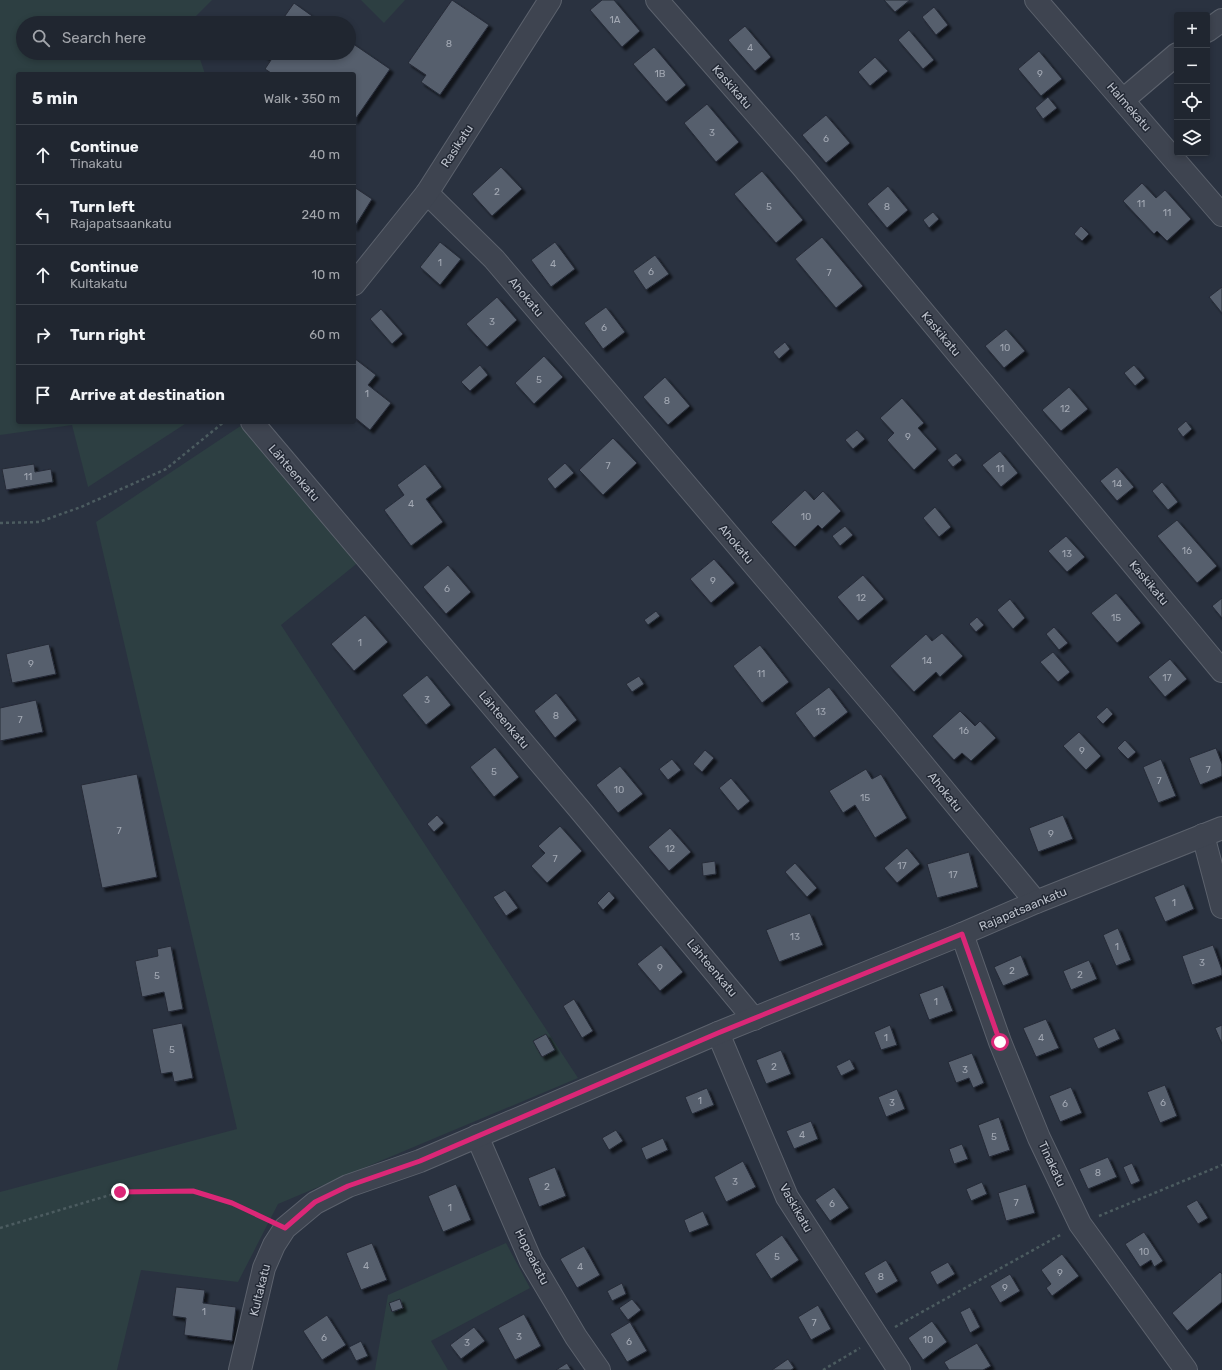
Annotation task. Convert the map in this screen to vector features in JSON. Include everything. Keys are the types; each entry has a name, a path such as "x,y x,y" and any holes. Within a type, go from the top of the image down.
{"street":[{"name":"Rasikatu","path":"356,282 427,193 550,0"},
{"name":"Kaskikatu","path":"657,0 801,165 1222,671"},
{"name":"Halmekatu","path":"1036,0 1222,215"},
{"path":"1210,29 1222,20"},
{"path":"1123,100 1174,57"},
{"name":"Ahokatu","path":"427,193 494,259 882,715 1036,902"},
{"name":"Lähteenkatu","path":"254,424 575,804 754,1019"},
{"path":"1213,832 1222,907"},
{"name":"Rajapatsaankatu","path":"315,1202 348,1186 420,1161 718,1033 962,934 1036,902 1213,832"},
{"name":"Tinakatu","path":"962,934 1000,1042 1039,1138 1080,1224 1186,1370"},
{"name":"Vaskikatu","path":"718,1033 787,1197 899,1370"},
{"name":"Hopeakatu","path":"477,1136 531,1261 576,1336 599,1370"},
{"name":"Kultakatu","path":"240,1370 264,1268 274,1245 285,1228 315,1202"}],"path":[{"path":"0,523 39,522 81,507 166,469 222,424"},
{"path":"823,1370 1080,1224 1222,1165"},
{"path":"0,1228 120,1192 193,1191 232,1203 285,1228"}],"shaded area":[{"path":"0,0 212,0 196,16 16,16 16,60 200,60 204,72 16,72 16,424 185,424 88,487 72,425 0,435"},
{"path":"361,0 405,0 384,23"},
{"path":"243,424 246,424 360,561 281,625 578,1078 278,1204 238,1282 141,1270 117,1370 0,1370 0,1192 237,1129 96,522"},
{"path":"506,1243 530,1288 431,1341 448,1370 375,1370 388,1295"}],"building":[{"path":"452,0 489,25 440,95 421,82 426,75 408,63"},
{"path":"602,0 614,0 640,31 622,47 590,10"},
{"path":"884,0 910,0 895,12"},
{"path":"294,3 312,16 285,16"},
{"path":"934,7 948,25 936,35 922,17"},
{"path":"745,26 771,57 755,71 728,40"},
{"path":"909,30 934,60 923,69 898,40"},
{"path":"356,46 390,69 356,118 356,72 270,72 265,69 271,60 356,60"},
{"path":"654,47 686,85 666,102 633,64"},
{"path":"1039,51 1062,79 1041,96 1018,69"},
{"path":"875,57 888,71 870,86 858,72"},
{"path":"1048,97 1057,108 1043,119 1035,108"},
{"path":"707,104 739,142 716,162 684,123"},
{"path":"826,115 850,143 826,163 802,135"},
{"path":"501,167 522,189 492,216 472,194"},
{"path":"762,171 803,220 776,243 734,194"},
{"path":"1142,183 1156,198 1165,190 1191,219 1167,241 1157,231 1154,234 1123,201"},
{"path":"888,186 908,210 887,228 867,204"},
{"path":"356,188 372,199 356,225"},
{"path":"933,212 939,219 929,228 923,220"},
{"path":"1081,226 1089,234 1082,241 1074,234"},
{"path":"822,237 863,286 836,308 795,259"},
{"path":"440,242 461,259 440,285 420,267"},
{"path":"555,242 575,269 551,287 531,260"},
{"path":"655,255 669,274 646,290 633,271"},
{"path":"1222,287 1222,313 1209,297"},
{"path":"497,297 517,320 487,347 466,324"},
{"path":"606,307 625,332 603,349 584,323"},
{"path":"381,309 403,334 392,344 370,319"},
{"path":"1006,329 1025,351 1004,368 985,346"},
{"path":"785,342 790,349 779,359 773,352"},
{"path":"544,356 563,377 534,404 515,383"},
{"path":"356,360 376,375 368,385 391,403 370,430 356,419"},
{"path":"480,365 488,375 470,391 461,382"},
{"path":"1134,365 1145,378 1135,386 1124,373"},
{"path":"665,377 690,406 668,425 643,397"},
{"path":"1069,387 1088,409 1061,431 1042,410"},
{"path":"902,398 924,423 918,428 937,449 914,470 887,440 894,433 880,418"},
{"path":"1186,421 1192,429 1183,437 1177,429"},
{"path":"857,430 865,439 853,449 845,440"},
{"path":"613,438 637,463 603,495 579,470"},
{"path":"1000,451 1018,473 1001,487 982,465"},
{"path":"956,453 962,460 953,467 947,460"},
{"path":"565,463 574,473 555,489 547,479"},
{"path":"34,464 35,472 51,469 53,482 6,490 2,469"},
{"path":"425,464 442,487 426,499 443,522 411,546 384,510 404,495 397,485"},
{"path":"1117,467 1134,487 1117,501 1100,481"},
{"path":"1162,482 1178,502 1168,510 1152,491"},
{"path":"805,490 814,500 823,491 841,511 822,529 818,525 795,547 771,522"},
{"path":"935,507 951,527 939,537 923,518"},
{"path":"1177,520 1217,566 1197,583 1157,536"},
{"path":"845,526 853,535 840,546 832,536"},
{"path":"1066,536 1085,557 1067,572 1048,551"},
{"path":"714,559 735,583 711,603 690,579"},
{"path":"448,565 471,592 446,614 423,587"},
{"path":"863,575 884,599 858,621 837,597"},
{"path":"1116,593 1141,623 1117,643 1091,613"},
{"path":"1222,598 1222,618 1212,606"},
{"path":"1010,599 1025,618 1013,629 997,610"},
{"path":"656,611 660,616 648,625 644,620"},
{"path":"365,615 388,642 354,671 331,644"},
{"path":"977,617 984,625 976,632 969,624"},
{"path":"1054,627 1068,643 1059,650 1046,634"},
{"path":"942,633 963,656 940,677 936,672 914,692 890,666 926,634 932,641"},
{"path":"49,644 56,674 12,683 6,654"},
{"path":"760,645 789,682 762,703 733,666"},
{"path":"1053,652 1070,672 1058,682 1040,662"},
{"path":"1170,659 1187,679 1165,697 1148,677"},
{"path":"427,675 451,705 426,725 402,695"},
{"path":"639,676 644,684 632,692 626,684"},
{"path":"829,687 848,712 814,738 795,713"},
{"path":"556,693 577,720 555,738 534,711"},
{"path":"36,700 43,732 0,741 0,708"},
{"path":"1107,707 1113,714 1103,724 1096,717"},
{"path":"960,711 975,726 980,721 996,738 971,761 962,753 954,760 932,736"},
{"path":"1079,732 1101,756 1086,770 1063,746"},
{"path":"1125,740 1136,752 1128,759 1117,748"},
{"path":"495,747 519,777 494,797 470,767"},
{"path":"1216,748 1222,764 1222,776 1200,785 1189,758"},
{"path":"705,750 714,758 702,772 693,764"},
{"path":"672,759 681,770 668,780 659,769"},
{"path":"1161,759 1176,796 1158,803 1143,767"},
{"path":"620,766 643,794 618,813 596,785"},
{"path":"866,769 872,779 881,774 907,818 875,838 855,805 843,813 829,791"},
{"path":"137,774 157,877 102,888 81,785"},
{"path":"731,778 750,801 738,811 719,788"},
{"path":"437,815 444,823 434,832 427,824"},
{"path":"1063,815 1073,839 1038,852 1029,828"},
{"path":"560,826 582,851 547,883 531,866 545,853 538,846"},
{"path":"670,828 691,852 669,871 648,847"},
{"path":"907,848 920,864 897,883 884,868"},
{"path":"969,852 978,887 937,898 927,864"},
{"path":"715,861 716,874 703,876 702,863"},
{"path":"795,863 817,888 807,897 785,872"},
{"path":"1184,884 1194,909 1165,922 1154,897"},
{"path":"505,890 518,908 506,916 493,897"},
{"path":"609,891 615,898 603,910 597,903"},
{"path":"810,913 823,945 779,962 766,930"},
{"path":"1118,928 1131,960 1116,966 1103,935"},
{"path":"661,945 683,972 660,991 637,964"},
{"path":"1213,945 1222,970 1222,975 1192,985 1182,956"},
{"path":"171,946 183,1009 168,1012 164,992 142,997 135,961 158,956 157,949"},
{"path":"1021,955 1029,975 1003,986 994,967"},
{"path":"1089,960 1097,979 1071,990 1063,971"},
{"path":"943,985 953,1011 929,1020 919,994"},
{"path":"574,999 593,1031 582,1038 563,1006"},
{"path":"1046,1019 1059,1048 1036,1057 1023,1028"},
{"path":"182,1023 193,1078 174,1082 172,1072 161,1074 152,1029"},
{"path":"890,1025 897,1045 881,1050 874,1032"},
{"path":"1222,1025 1222,1044 1215,1028"},
{"path":"1115,1028 1120,1039 1098,1049 1093,1038"},
{"path":"546,1034 555,1050 542,1057 533,1041"},
{"path":"781,1050 791,1074 766,1084 756,1060"},
{"path":"972,1053 984,1083 973,1088 969,1078 956,1083 948,1062"},
{"path":"850,1059 855,1069 841,1076 836,1066"},
{"path":"1165,1085 1177,1116 1160,1123 1147,1092"},
{"path":"1071,1087 1082,1113 1060,1122 1049,1096"},
{"path":"707,1088 714,1105 692,1114 685,1097"},
{"path":"897,1089 905,1109 886,1117 878,1097"},
{"path":"999,1117 1010,1150 989,1157 978,1125"},
{"path":"811,1121 818,1139 794,1149 786,1131"},
{"path":"616,1130 623,1141 609,1150 602,1138"},
{"path":"663,1138 668,1150 646,1160 641,1148"},
{"path":"962,1144 968,1159 954,1164 949,1149"},
{"path":"1108,1157 1117,1177 1088,1189 1079,1169"},
{"path":"743,1161 756,1187 726,1202 714,1177"},
{"path":"1132,1163 1140,1181 1131,1185 1123,1167"},
{"path":"555,1167 566,1196 539,1207 528,1178"},
{"path":"982,1182 987,1194 971,1201 966,1189"},
{"path":"456,1184 471,1220 443,1232 428,1196"},
{"path":"1026,1184 1035,1213 1006,1221 998,1193"},
{"path":"834,1187 849,1208 830,1221 815,1200"},
{"path":"1197,1200 1208,1218 1198,1224 1186,1206"},
{"path":"703,1211 709,1225 689,1233 684,1220"},
{"path":"1144,1232 1163,1261 1154,1267 1151,1260 1140,1267 1125,1244"},
{"path":"782,1235 799,1260 771,1279 755,1254"},
{"path":"372,1243 387,1280 361,1290 346,1253"},
{"path":"584,1246 600,1275 577,1288 560,1259"},
{"path":"1062,1254 1079,1276 1052,1296 1046,1288 1051,1284 1041,1270"},
{"path":"886,1260 898,1281 876,1294 864,1273"},
{"path":"948,1262 955,1274 937,1285 930,1272"},
{"path":"1220,1272 1222,1274 1222,1302 1187,1331 1172,1313"},
{"path":"1010,1274 1020,1291 1000,1303 990,1286"},
{"path":"622,1283 626,1294 612,1301 607,1291"},
{"path":"176,1287 205,1290 203,1303 236,1307 232,1341 184,1335 186,1318 172,1316"},
{"path":"400,1299 403,1308 392,1312 389,1303"},
{"path":"632,1299 641,1310 628,1320 619,1308"},
{"path":"818,1305 831,1329 811,1340 798,1317"},
{"path":"970,1307 980,1327 970,1333 960,1312"},
{"path":"524,1314 541,1346 515,1360 498,1328"},
{"path":"327,1315 346,1345 322,1360 303,1331"},
{"path":"932,1321 947,1342 923,1360 908,1338"},
{"path":"630,1322 647,1351 627,1362 610,1334"},
{"path":"474,1327 485,1341 461,1359 450,1345"},
{"path":"361,1341 368,1356 356,1361 349,1347"},
{"path":"977,1343 991,1366 983,1370 949,1370 944,1362"},
{"path":"788,1359 794,1368 791,1370 772,1370"},
{"path":"567,1363 571,1370 556,1370"}],"route":[{"path":"120,1192 193,1191 232,1203 285,1228 315,1202 348,1186 420,1161 718,1033 962,934 1000,1042"}]}
